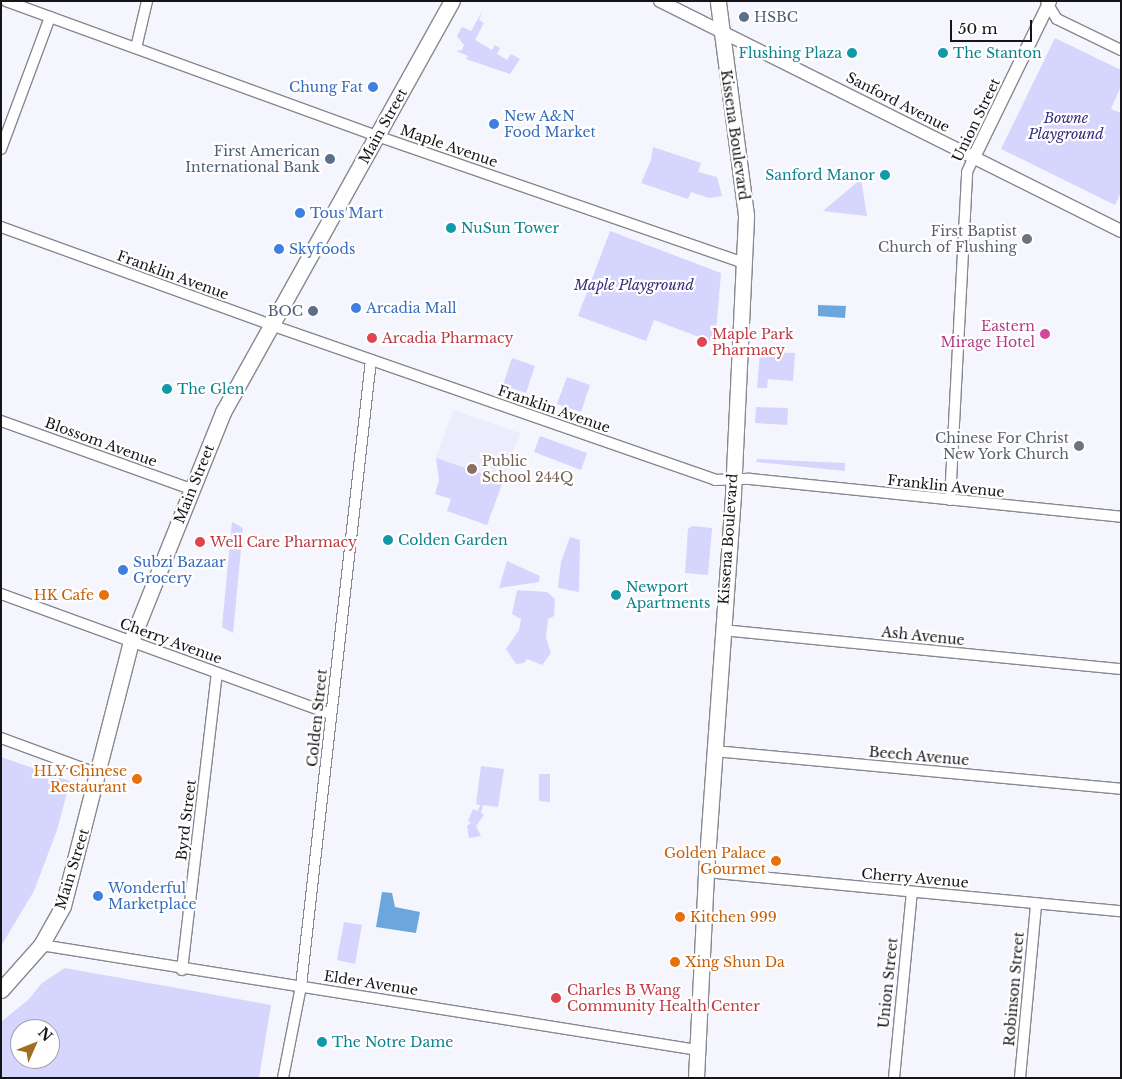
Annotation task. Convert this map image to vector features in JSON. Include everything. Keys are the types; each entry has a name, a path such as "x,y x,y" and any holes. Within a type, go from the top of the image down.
{"main road":[{"name":"Main Street","path":"1,990 41,945 67,893 99,774 131,642 223,412 452,1"},
{"name":"Kissena Boulevard","path":"696,1078 706,872 733,479 744,263 744,189 718,1"}],"street":[{"name":"Maple Avenue","path":"6,1 377,136 744,263"},
{"path":"136,48 147,1"},
{"name":"Sanford Avenue","path":"660,1 1121,231"},
{"path":"1048,3 1057,19 1121,50"},
{"name":"Union Street","path":"950,500 967,172 1048,3"},
{"path":"1,149 50,18"},
{"name":"Franklin Avenue","path":"1,227 272,325 715,480 733,479 1121,517"},
{"name":"Colden Street","path":"283,1078 301,986 371,360"},
{"name":"Blossom Avenue","path":"1,420 192,489"},
{"name":"Cherry Avenue","path":"1,594 331,714"},
{"name":"Ash Avenue","path":"722,630 1121,669"},
{"name":"Byrd Street","path":"182,970 218,673"},
{"path":"1,738 99,774"},
{"name":"Beech Avenue","path":"714,750 1121,789"},
{"name":"Cherry Avenue","path":"706,872 1121,911"},
{"name":"Union Street","path":"894,1078 912,892"},
{"name":"Robinson Street","path":"1020,1078 1036,904"},
{"name":"Elder Avenue","path":"41,945 182,970 301,986 697,1050"}],"shaded area":[{"path":"818,305 846,306 845,318 818,316"},
{"name":"Public School 244Q","path":"453,410 520,433 487,525 447,511 451,499 435,494 439,480 436,458"},
{"path":"382,892 392,893 395,907 420,912 416,933 376,927"}],"green space":[{"path":"483,10 479,20 484,23 475,40 492,50 495,45 500,48 497,54 507,60 511,54 520,59 510,74 466,59 468,56 456,51 462,50 464,45 457,36 462,27 471,31"},
{"name":"Bowne Playground","path":"1055,38 1121,70 1121,86 1111,109 1121,113 1121,192 1115,205 1001,149"},
{"path":"653,147 701,163 698,172 717,177 722,196 709,198 691,192 688,199 641,183 651,160"},
{"path":"861,179 867,216 823,211"},
{"name":"Maple Playground","path":"610,231 721,273 715,343 654,320 646,341 578,316"},
{"path":"760,352 795,353 793,381 768,379 767,388 757,388"},
{"path":"512,358 535,366 526,393 503,385"},
{"path":"567,377 590,385 581,412 557,404"},
{"path":"756,407 788,408 787,425 755,423"},
{"path":"540,436 587,453 581,470 534,452"},
{"path":"436,458 503,481 487,525 447,511 451,499 435,494 439,480"},
{"path":"757,459 845,463 845,471 756,462"},
{"path":"232,522 243,528 233,633 222,627"},
{"path":"692,526 712,528 708,575 685,573 688,529"},
{"path":"570,537 580,540 579,592 558,588 561,562"},
{"path":"507,561 540,576 539,582 499,588"},
{"path":"517,590 547,592 555,599 554,616 548,619 546,638 551,653 542,665 527,659 524,663 516,664 506,649 519,630 521,619 512,614"},
{"path":"1,757 70,781 57,830 34,891 1,946"},
{"path":"481,766 504,769 498,807 483,805 481,813 484,815 476,826 481,836 469,838 467,826 471,823 468,821 473,809 478,811 480,805 476,804"},
{"path":"539,774 550,774 550,802 539,801"},
{"path":"344,922 362,925 355,964 337,960"},
{"path":"65,968 271,1005 259,1078 1,1078 1,1022 29,999 42,983"}],"place":[{"name":"HSBC","path":"744,17"},
{"name":"Flushing Plaza","path":"852,53"},
{"name":"The Stanton","path":"943,53"},
{"name":"Chung Fat","path":"373,87"},
{"name":"New A&N Food Market","path":"494,124"},
{"name":"First American International Bank","path":"330,159"},
{"name":"Sanford Manor","path":"885,175"},
{"name":"Tous Mart","path":"300,213"},
{"name":"NuSun Tower","path":"451,228"},
{"name":"First Baptist Church of Flushing","path":"1027,239"},
{"name":"Skyfoods","path":"279,249"},
{"name":"Arcadia Mall","path":"356,308"},
{"name":"BOC","path":"313,311"},
{"name":"Eastern Mirage Hotel","path":"1045,334"},
{"name":"Arcadia Pharmacy","path":"372,338"},
{"name":"Maple Park Pharmacy","path":"702,342"},
{"name":"The Glen","path":"167,389"},
{"name":"Chinese For Christ New York Church","path":"1079,446"},
{"name":"Public School 244Q","path":"472,469"},
{"name":"Colden Garden","path":"388,540"},
{"name":"Well Care Pharmacy","path":"200,542"},
{"name":"Subzi Bazaar Grocery","path":"123,570"},
{"name":"HK Cafe","path":"104,595"},
{"name":"Newport Apartments","path":"616,595"},
{"name":"HLY Chinese Restaurant","path":"137,779"},
{"name":"Golden Palace Gourmet","path":"776,861"},
{"name":"Wonderful Marketplace","path":"98,896"},
{"name":"Kitchen 999","path":"680,917"},
{"name":"Xing Shun Da","path":"675,962"},
{"name":"Charles B Wang Community Health Center","path":"556,998"},
{"name":"The Notre Dame","path":"322,1042"}]}
